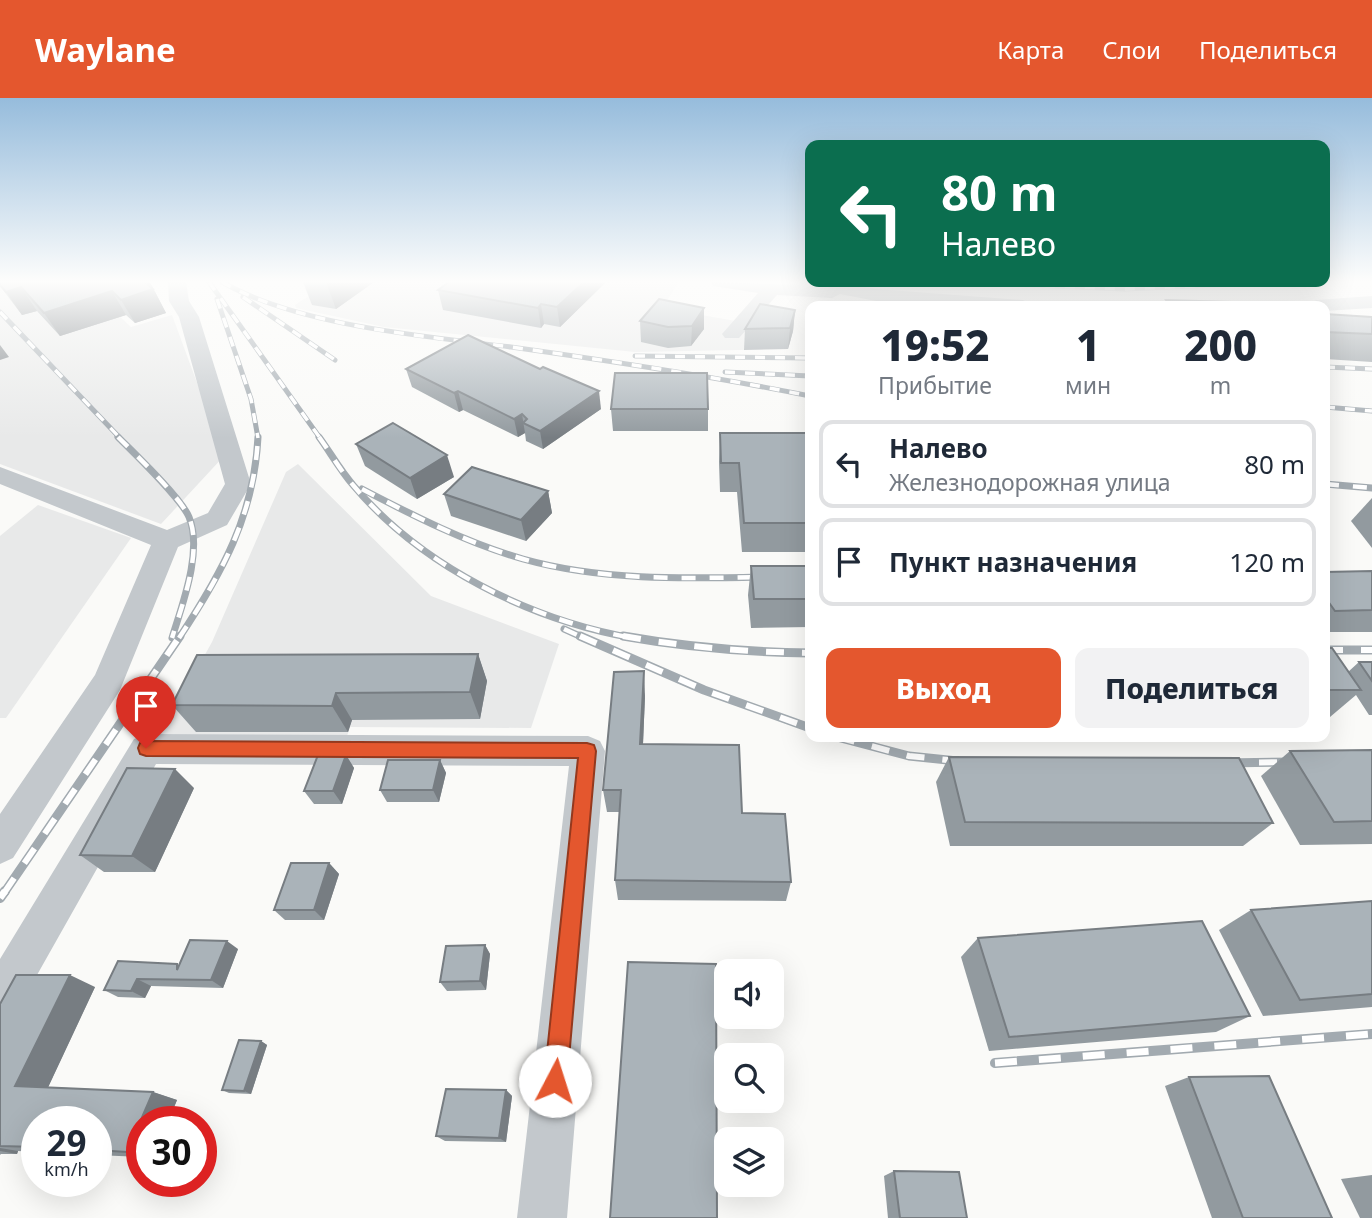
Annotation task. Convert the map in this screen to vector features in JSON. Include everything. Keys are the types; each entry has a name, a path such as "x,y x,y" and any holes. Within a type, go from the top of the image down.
{"street":[{"path":"0,846 109,681 167,541 218,519 238,484 194,334"},
{"path":"0,475 167,541"},
{"path":"0,999 146,748 587,751 542,1218"}],"shaded area":[{"path":"0,334 179,334 224,456 161,524 0,464"},
{"path":"457,334 792,334 788,349 635,352"},
{"path":"298,464 431,596 559,644 531,728 350,727 347,736 159,737 212,642 286,472"},
{"path":"38,505 131,538 6,718 0,718 0,536"}],"building":[{"path":"468,335 540,369 543,367 599,391 540,431 523,423 527,419 522,414 514,419 406,369"},
{"path":"615,373 707,373 708,409 611,409"},
{"path":"393,423 447,455 410,478 356,444"},
{"path":"720,433 805,433 805,523 744,523 739,463 721,463"},
{"path":"472,467 548,491 521,520 444,494"},
{"path":"751,566 805,566 805,599 754,599"},
{"path":"1372,571 1372,610 1335,611 1330,604 1330,572"},
{"path":"1330,648 1332,648 1361,690 1330,690"},
{"path":"478,654 470,692 336,693 332,706 172,705 197,655"},
{"path":"1359,662 1372,662 1372,681"},
{"path":"644,671 640,744 739,745 742,813 785,814 791,882 615,880 621,790 603,790 614,672"},
{"path":"1372,750 1372,821 1334,822 1290,751"},
{"path":"318,755 346,755 333,791 304,791"},
{"path":"949,757 1239,758 1273,823 965,822"},
{"path":"388,760 440,760 433,790 380,790"},
{"path":"127,768 175,769 132,856 80,855"},
{"path":"291,863 329,863 314,910 274,910"},
{"path":"1372,901 1372,994 1300,1000 1251,910"},
{"path":"1202,921 1250,1016 1009,1037 978,938"},
{"path":"190,940 227,941 211,980 137,979 131,991 104,990 118,961 177,964 177,970"},
{"path":"485,945 480,981 440,982 446,946"},
{"path":"628,962 714,964 716,1043 714,1043 714,1113 717,1113 717,1127 714,1127 714,1197 717,1197 717,1218 610,1218"},
{"path":"16,975 70,975 15,1086 153,1092 147,1106 126,1106 126,1152 112,1151 112,1106 21,1106 21,1147 0,1146 0,1004"},
{"path":"239,1040 261,1041 244,1091 222,1090"},
{"path":"1269,1076 1332,1218 1243,1218 1189,1077"},
{"path":"446,1089 506,1090 499,1138 436,1136"},
{"path":"894,1171 959,1172 967,1218 900,1218"}],"railway":[{"path":"21,334 120,438"},
{"path":"229,334 251,399 258,438"},
{"path":"246,334 320,438"},
{"path":"297,334 335,360"},
{"path":"411,334 623,363 805,395"},
{"path":"635,356 805,358"},
{"path":"1330,367 1372,369"},
{"path":"725,372 805,376"},
{"path":"1330,407 1372,411"},
{"path":"118,437 177,499 189,517 193,531 190,578 172,638"},
{"path":"319,437 348,479 380,514 411,541 444,564 517,603 555,618 624,636"},
{"path":"179,638 222,567 243,518 250,493 258,438"},
{"path":"1330,484 1372,488"},
{"path":"362,489 461,537 523,559 558,567 594,573 666,578 805,576"},
{"path":"564,629 584,638"},
{"path":"4,893 180,636"},
{"path":"580,636 704,690 805,726"},
{"path":"624,636 716,648 805,653"},
{"path":"624,636 633,638"},
{"path":"1330,650 1372,650"},
{"path":"856,742 909,756 967,762"},
{"path":"1223,763 1296,762"},
{"path":"0,898 5,891"},
{"path":"995,1063 1372,1034"}],"route":[{"path":"146,748 587,751 555,1081"}]}
